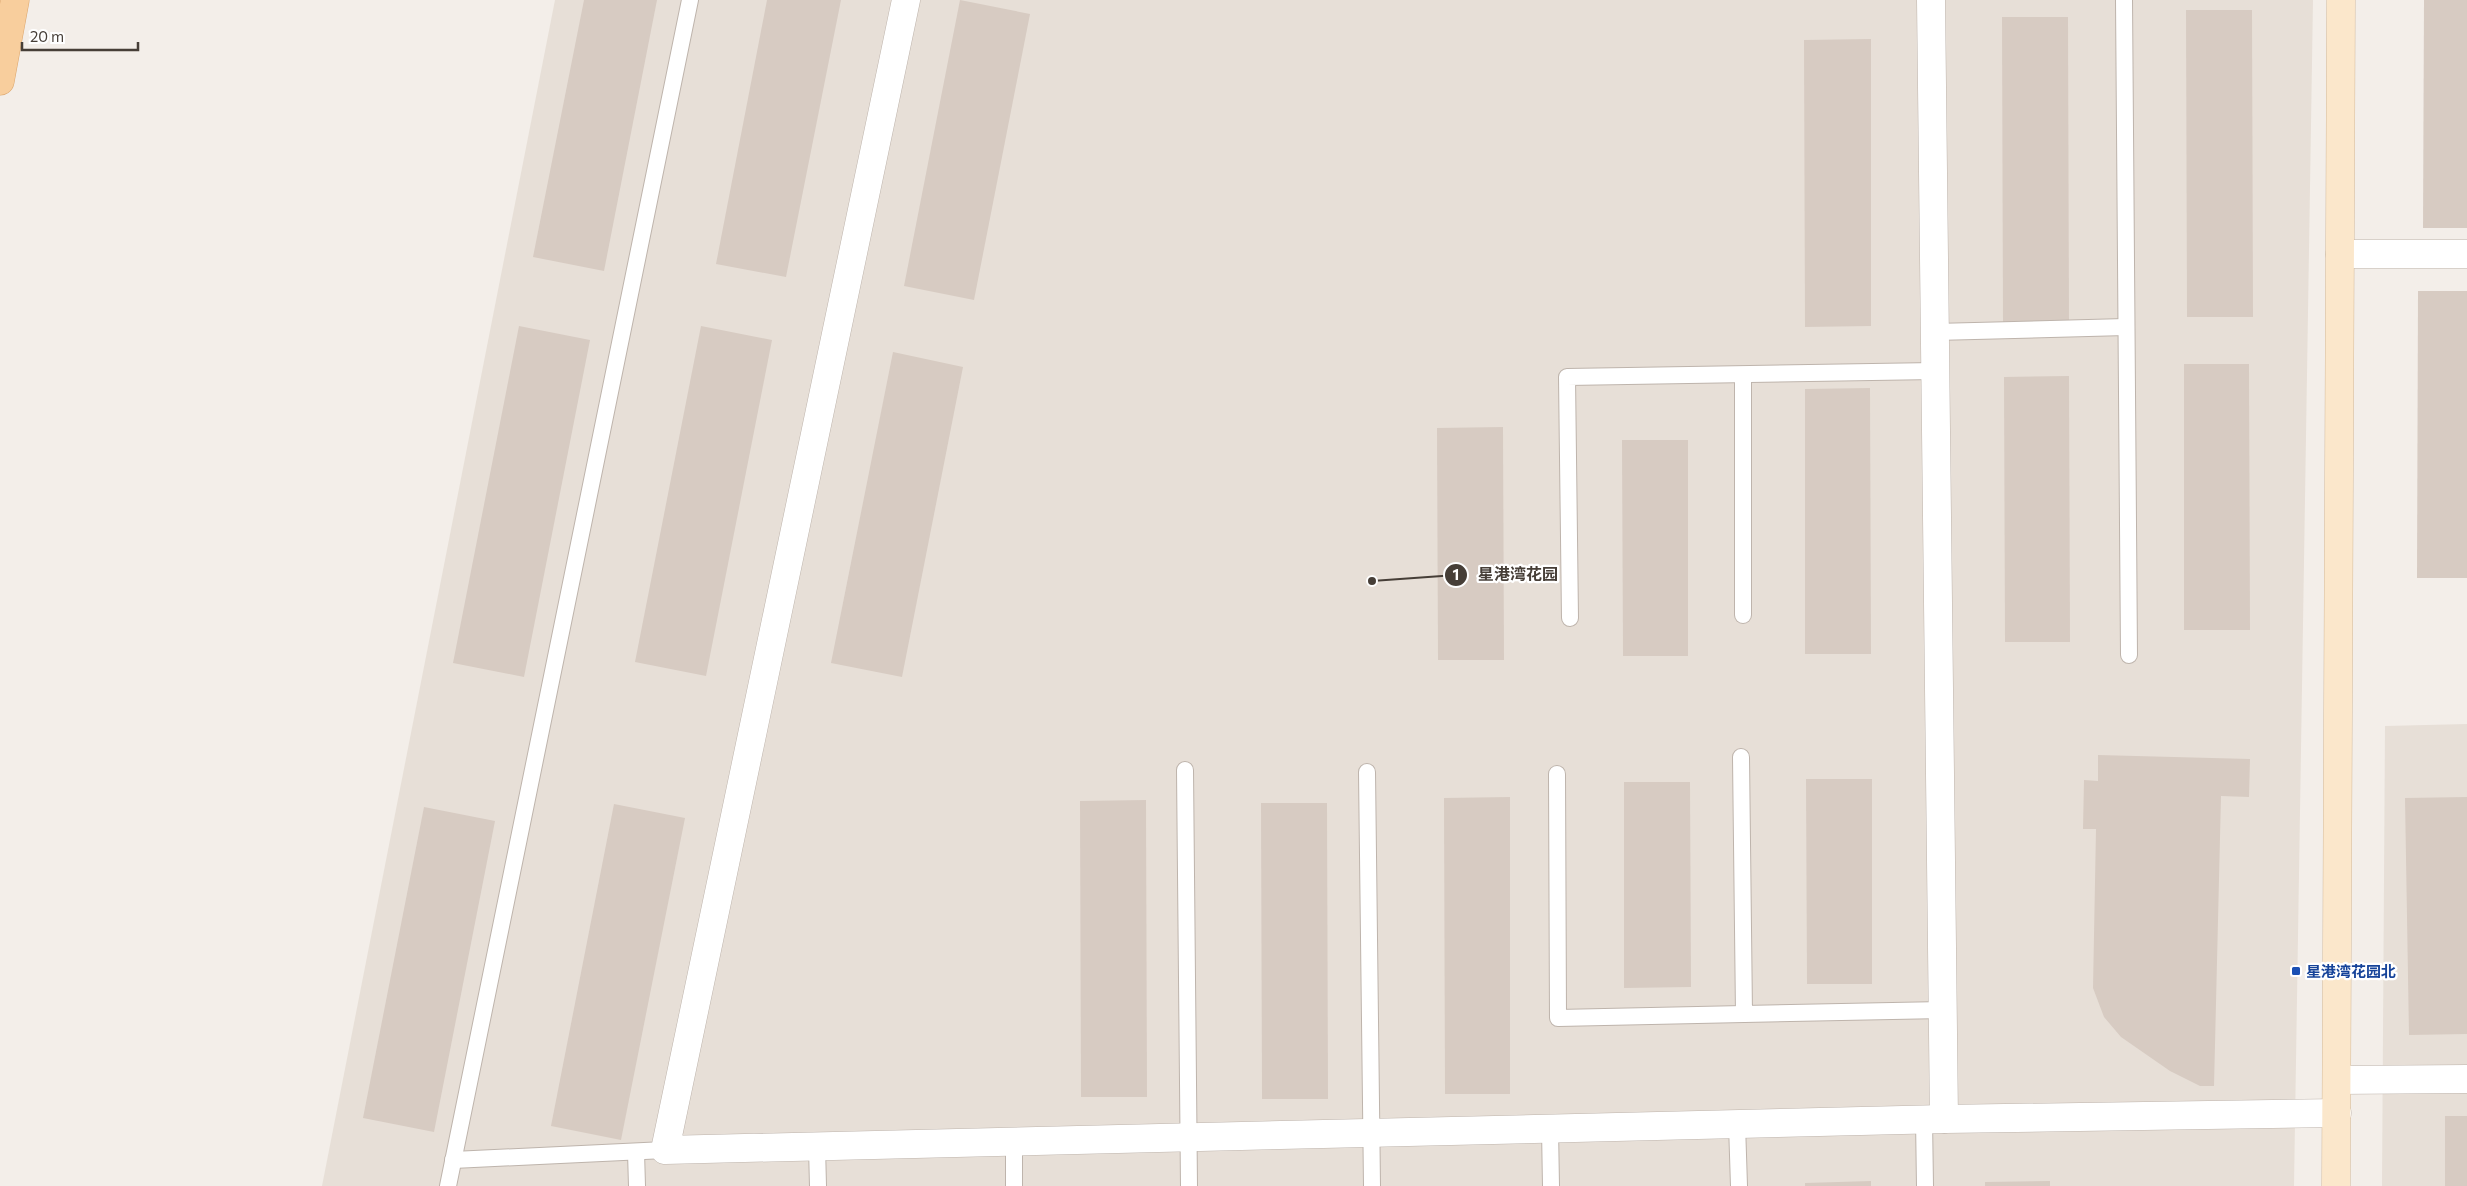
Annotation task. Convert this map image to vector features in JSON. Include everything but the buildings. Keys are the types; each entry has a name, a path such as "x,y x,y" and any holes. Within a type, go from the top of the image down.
{"main road":[{"path":"0,81 14,0"}],"street":[{"path":"906,0 665,1150 1934,1119 2337,1113"},
{"path":"1931,0 1943,1010 1934,1119"},
{"path":"2336,1186 2341,0"},
{"path":"2340,254 2467,254"},
{"path":"2337,1080 2467,1079"}],"lane":[{"path":"448,1186 690,0"},
{"path":"2124,0 2128,655"},
{"path":"1935,332 2126,327"},
{"path":"1570,618 1567,377 1935,372"},
{"path":"1743,374 1743,614"},
{"path":"1741,757 1744,1014"},
{"path":"1184,770 1189,1186"},
{"path":"1367,772 1372,1186"},
{"path":"1557,774 1558,1018 1943,1010"},
{"path":"1925,1186 1934,1119"},
{"path":"1737,1124 1739,1186"},
{"path":"1550,1129 1551,1186"},
{"path":"1014,1142 1014,1186"},
{"path":"817,1147 818,1186"},
{"path":"453,1160 665,1150"},
{"path":"636,1152 637,1186"}],"shaded area":[{"path":"555,0 2313,0 2294,1186 322,1186"},
{"path":"2467,724 2467,1186 2382,1186 2385,726"}],"place":[{"name":"星港湾花园","path":"1372,581"},
{"name":"星港湾花园北","path":"2296,971"}]}
